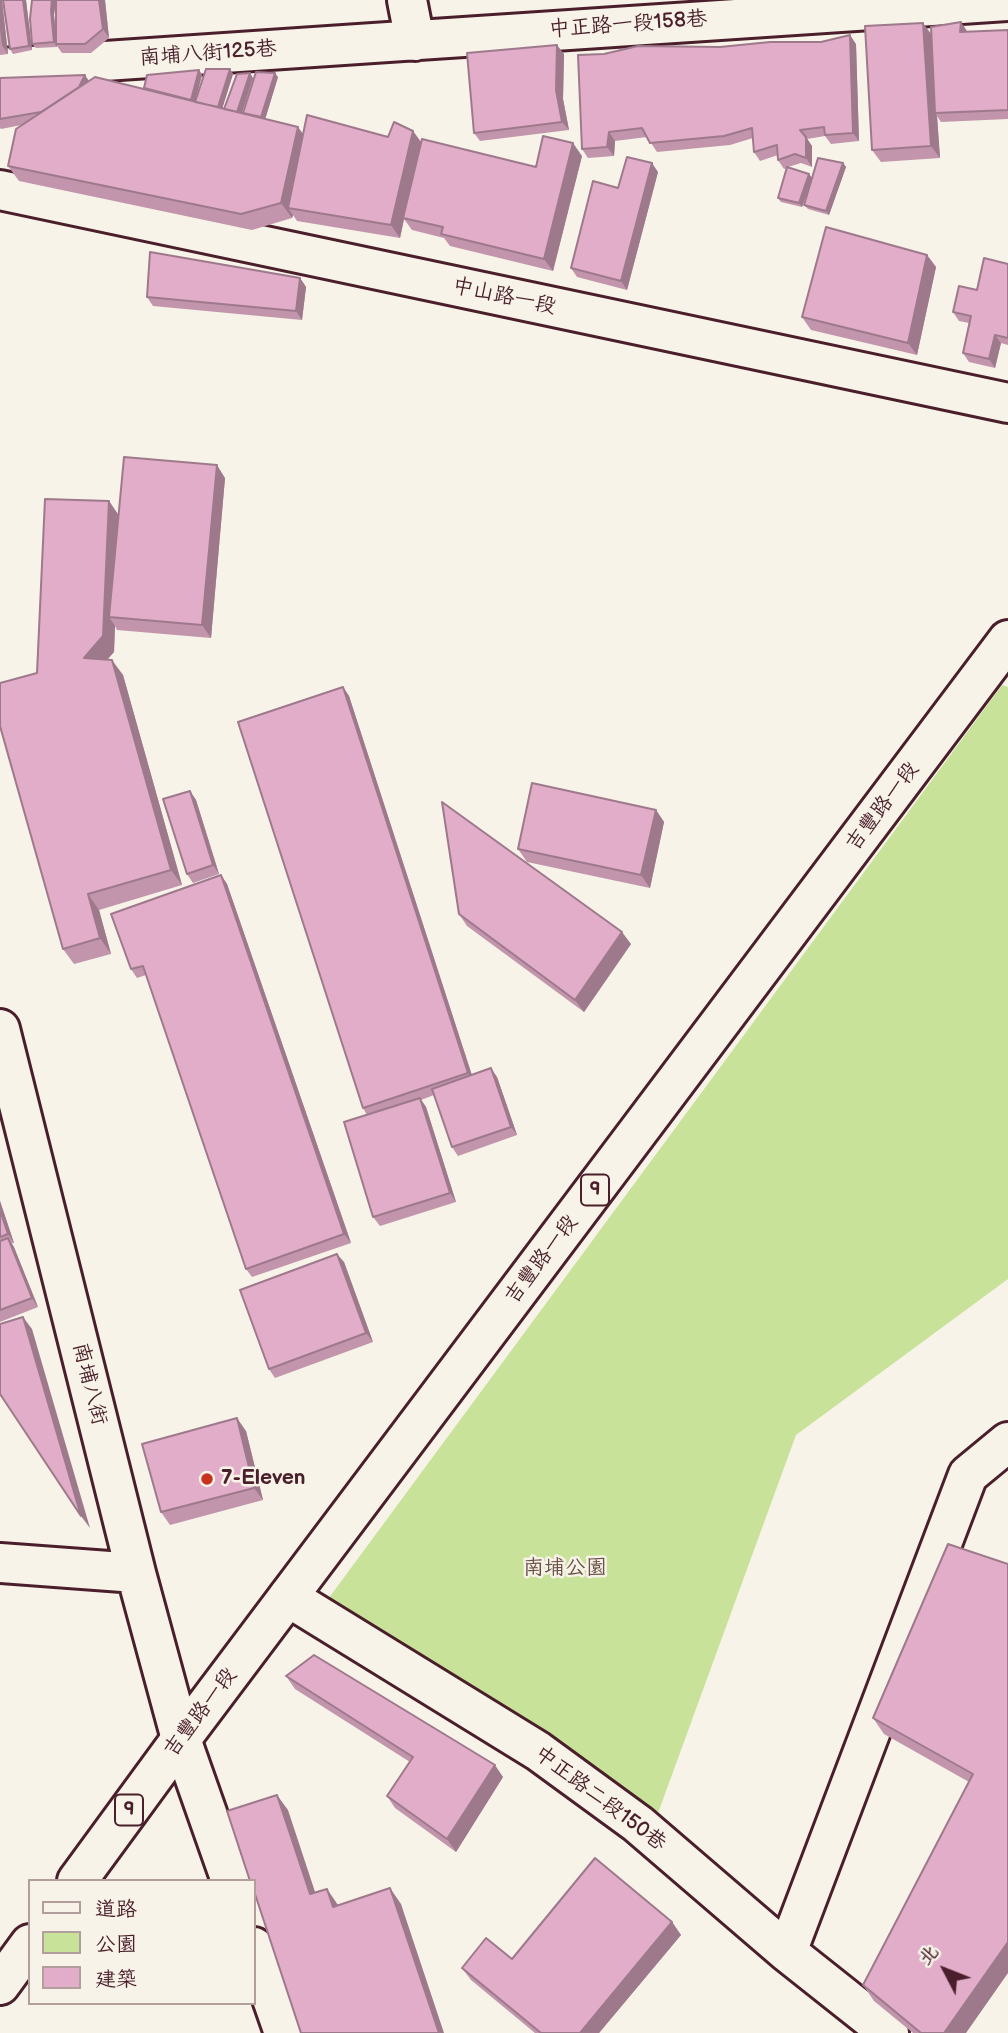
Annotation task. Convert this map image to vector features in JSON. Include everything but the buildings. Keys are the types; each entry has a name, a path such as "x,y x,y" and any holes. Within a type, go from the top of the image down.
{"street":[{"path":"407,0 415,41"},
{"name":"中正路一段158巷","path":"415,41 654,11 1008,1"},
{"name":"南埔八街125巷","path":"0,68 415,41"},
{"name":"中山路一段","path":"0,190 1008,403"},
{"name":"吉豐路一段","path":"78,1879 1008,640"},
{"name":"南埔八街","path":"0,1029 136,1573 181,1739 230,1879"},
{"path":"787,1952 968,1475 1008,1442"},
{"path":"0,1563 136,1573"},
{"name":"中正路二段150巷","path":"288,1597 538,1751 638,1824 787,1952 889,2033"},
{"path":"0,1985 28,1947"},
{"path":"256,1953 284,2033"}],"green space":[{"name":"南埔公園","path":"1002,685 1008,687 1008,1279 796,1435 650,1835 317,1614"}],"place":[{"name":"7-Eleven","path":"207,1479"}]}
